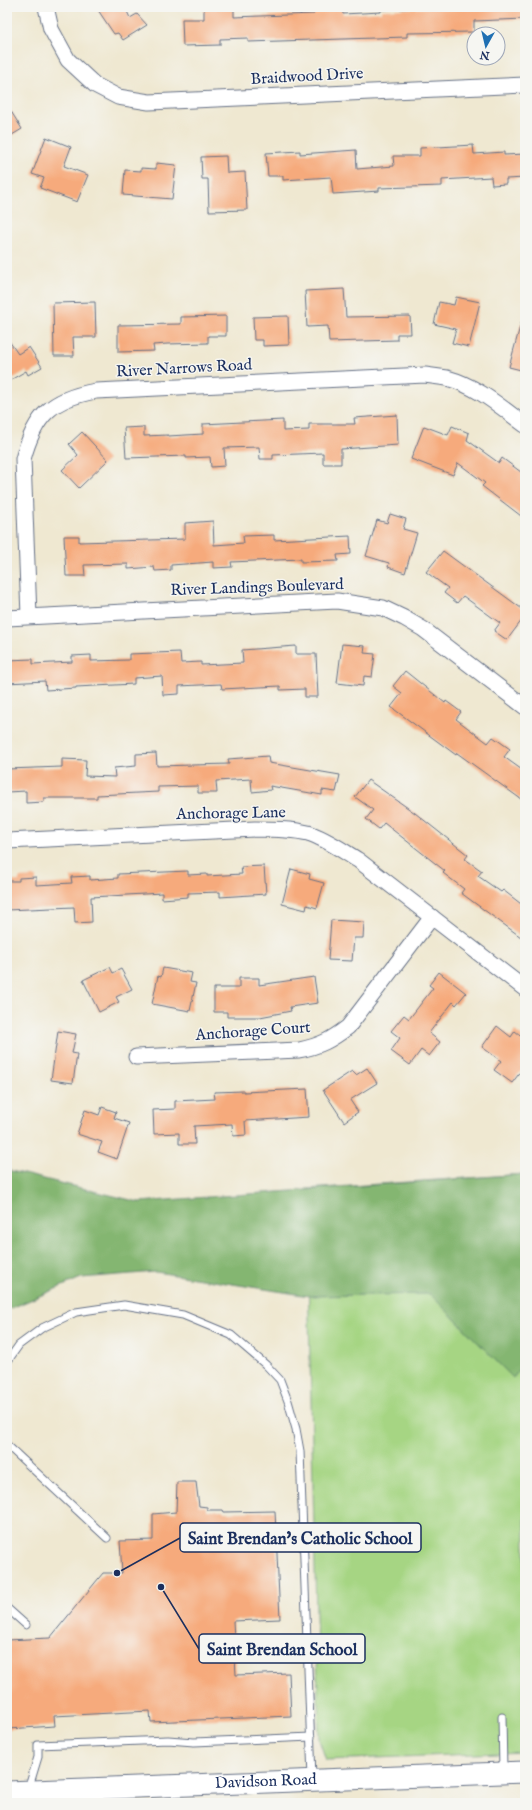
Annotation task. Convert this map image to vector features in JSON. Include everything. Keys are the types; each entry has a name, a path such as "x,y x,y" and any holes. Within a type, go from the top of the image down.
{"main road":[{"name":"Davidson Road","path":"7,1792 525,1772"}],"street":[{"name":"Braidwood Drive","path":"46,7 51,29 68,60 94,85 118,97 149,102 525,85"},
{"name":"River Narrows Road","path":"29,616 23,460 27,442 35,425 47,412 62,401 79,394 96,391 425,375 447,378 469,387 490,398 525,425"},
{"name":"River Landings Boulevard","path":"7,618 337,601 361,603 383,608 423,629 525,707"},
{"name":"Anchorage Lane","path":"7,842 255,829 283,829 310,834 336,846 358,860 525,989"},
{"name":"Anchorage Court","path":"136,1057 299,1050 317,1046 333,1039 348,1027 432,917"}],"lane":[{"path":"7,1362 19,1345 42,1328 76,1312 124,1305 183,1315 231,1335 266,1365 280,1380 296,1429 300,1451 312,1780"},
{"path":"7,1445 107,1538"},
{"path":"7,1608 26,1625"},
{"path":"502,1717 504,1773"},
{"path":"28,1791 38,1757 38,1745 168,1740 194,1742 311,1737"}],"green space":[{"path":"7,1170 139,1202 525,1174 525,1363 513,1378 430,1294 309,1296 156,1272 81,1278 7,1310"},
{"path":"525,1174 525,1752 326,1760 319,1740 306,1189"}],"building":[{"path":"96,7 125,7 130,18 137,14 147,25 123,40 118,33 114,34"},
{"path":"204,7 234,7 234,17 314,14 314,8 328,7 342,7 343,14 381,12 381,10 439,7 525,7 525,19 474,21 474,26 466,26 466,32 407,33 407,37 248,42 248,38 220,39 220,45 183,46 182,19 204,19"},
{"path":"7,105 22,129 7,138"},
{"path":"46,137 71,147 64,166 88,175 77,202 40,188 44,178 32,174"},
{"path":"473,145 474,154 504,152 504,155 525,154 525,178 506,179 506,184 492,185 491,177 442,180 442,186 379,188 379,191 333,194 331,177 283,180 283,176 268,176 266,153 300,151 300,154 356,150 357,169 394,166 393,156 420,156 420,148"},
{"path":"226,156 227,173 245,172 247,210 209,211 208,179 202,179 201,157"},
{"path":"156,163 176,165 172,199 123,195 125,170 141,171 141,168 156,169"},
{"path":"344,289 346,317 410,316 411,334 397,334 397,340 329,342 328,326 307,327 305,291"},
{"path":"456,297 480,302 469,347 452,343 456,329 434,324 439,302 454,305"},
{"path":"95,302 96,337 73,337 74,356 54,356 53,303"},
{"path":"226,316 226,336 208,336 208,343 153,345 154,351 118,352 118,325 181,324 181,317"},
{"path":"288,316 289,345 263,346 263,340 254,340 253,317"},
{"path":"521,323 525,324 525,371 509,367"},
{"path":"7,338 18,354 29,347 42,367 28,375 26,371 7,382"},
{"path":"397,415 398,445 341,449 341,464 323,464 323,453 273,455 273,459 260,459 259,447 224,448 225,466 211,467 210,457 186,458 186,456 126,458 124,428 144,427 144,436 168,436 203,434 203,424 283,420 283,431 309,430 309,424 355,424 354,418"},
{"path":"424,426 448,435 452,426 469,433 467,440 499,463 502,458 525,475 525,519 482,486 485,483 458,463 453,475 411,459"},
{"path":"82,432 108,460 79,488 62,470 78,455 69,444"},
{"path":"390,514 406,519 403,529 417,533 405,573 388,567 389,563 366,556 377,520 387,523"},
{"path":"213,521 214,545 244,543 243,536 274,535 274,540 350,536 351,554 337,555 338,561 301,562 301,559 231,562 232,567 213,568 213,562 171,565 171,570 155,571 154,567 128,569 128,564 84,565 85,576 66,576 64,536 79,536 79,542 185,539 185,523"},
{"path":"443,551 525,611 525,616 507,640 494,631 500,623 463,596 457,603 444,593 448,588 426,572"},
{"path":"342,644 365,646 364,653 375,654 372,677 364,676 363,686 337,683"},
{"path":"296,646 296,654 316,654 318,697 305,697 305,689 280,690 280,686 222,689 221,684 179,686 179,694 163,695 162,676 134,678 134,684 46,690 45,681 7,683 7,660 33,659 33,664 72,662 72,656 91,655 91,661 129,660 129,654 180,652 181,663 201,662 201,665 243,663 242,650"},
{"path":"405,671 445,703 446,701 461,712 456,719 488,743 493,737 510,749 504,757 525,772 525,802 457,753 456,755 391,707 402,693 393,686"},
{"path":"156,753 157,766 229,764 228,759 268,756 269,763 340,775 336,792 322,790 322,795 270,786 271,790 252,792 251,779 216,781 217,793 198,793 198,786 158,787 158,792 97,795 97,798 44,798 44,802 26,803 26,791 7,792 7,769 62,767 62,759 86,760 85,776 115,777 114,768 136,766 136,754"},
{"path":"368,780 415,813 468,855 465,859 482,871 478,876 501,892 503,890 525,907 525,940 461,893 464,889 443,873 445,871 384,823 379,829 366,819 373,810 355,797"},
{"path":"264,866 266,894 220,897 220,892 188,893 188,897 162,899 162,893 91,897 92,922 75,923 74,907 7,910 7,881 19,881 19,878 36,877 36,885 72,883 71,877 90,876 90,880 118,878 118,874 188,871 188,875 207,874 207,876 242,874 241,867"},
{"path":"291,869 310,874 309,879 324,883 317,908 307,905 306,910 282,904"},
{"path":"331,920 364,922 363,938 354,938 352,961 328,960"},
{"path":"110,967 113,973 121,969 132,989 116,997 119,1002 99,1012 83,980"},
{"path":"163,968 192,973 190,982 196,983 190,1011 152,1004 158,976 161,977"},
{"path":"439,972 466,993 456,1005 453,1002 429,1033 440,1042 429,1056 421,1050 410,1065 391,1051 400,1038 391,1031 404,1015 409,1019 433,988 429,985"},
{"path":"314,977 318,1003 290,1007 291,1011 260,1017 227,1017 227,1012 214,1012 214,988 239,988 239,978 259,978 259,985"},
{"path":"497,1026 511,1037 515,1031 525,1039 525,1066 512,1083 494,1070 501,1061 482,1047"},
{"path":"58,1031 76,1034 72,1053 77,1054 73,1083 51,1080"},
{"path":"367,1068 377,1083 350,1100 358,1112 344,1122 323,1090 352,1071 356,1075"},
{"path":"307,1089 309,1117 245,1121 246,1135 233,1136 232,1124 194,1126 195,1144 179,1144 179,1133 154,1134 153,1110 175,1109 175,1101 215,1099 214,1092"},
{"path":"102,1107 116,1112 114,1118 129,1123 117,1159 98,1152 102,1142 77,1134 85,1110 99,1115"},
{"path":"177,1482 196,1482 199,1506 207,1507 207,1510 223,1510 224,1512 275,1511 280,1619 233,1621 236,1675 289,1673 291,1716 151,1722 150,1711 54,1716 55,1726 7,1729 7,1640 50,1638 103,1573 122,1573 120,1541 153,1540 153,1514 176,1512"}],"place":[{"name":"Saint Brendan's Catholic School","path":"117,1573"},
{"name":"Saint Brendan School","path":"161,1587"}]}
